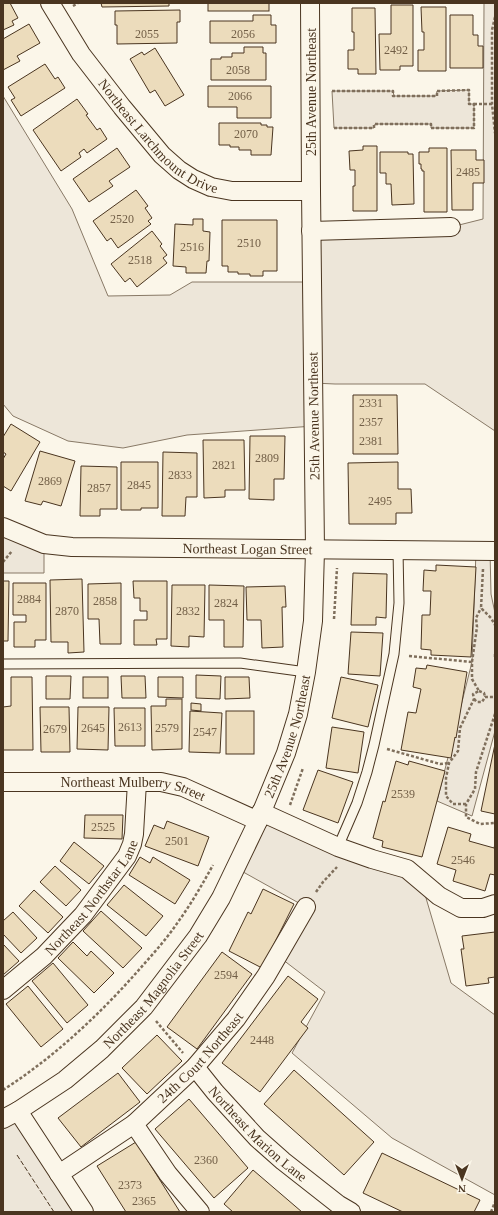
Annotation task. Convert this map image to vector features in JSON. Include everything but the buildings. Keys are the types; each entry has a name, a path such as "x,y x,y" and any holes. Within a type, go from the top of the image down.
{"street":[{"name":"Northeast Larchmount Drive","path":"50,3 81,54 162,155 179,170 193,179 211,187 232,191 311,191"},
{"name":"25th Avenue Northeast","path":"260,816 286,753 298,714 314,621 315,550 310,3"},
{"path":"311,231 451,227"},
{"name":"Northeast Logan Street","path":"3,527 44,544 72,547 489,551"},
{"name":"Northeast Mulberry Street","path":"3,782 160,782 182,787 338,847 407,869 439,896 461,908 483,908 495,904"},
{"name":"Northeast Northstar Lane","path":"3,990 44,956 83,915 126,856 132,844 134,834 137,782"},
{"name":"Northeast Magnolia Street","path":"10,1115 70,1076 102,1049 144,1007 198,936 221,898 260,816"},
{"name":"24th Court Northeast","path":"59,1174 134,1124 195,1067 241,1013 266,976 306,907"},
{"name":"Northeast Marion Lane","path":"195,1067 215,1092 258,1138 341,1210"},
{"path":"10,1115 59,1174 84,1212"},
{"path":"134,1124 168,1174 200,1212"}],"lane":[{"path":"338,847 356,803 374,745 394,654 399,603 398,550"},
{"path":"3,664 240,663 306,672"}],"path":[{"path":"495,16 492,30 492,104 495,133"},
{"path":"332,91 393,91 393,96 437,96 437,91 469,90 469,104 492,104"},
{"path":"334,128 374,128 374,124 431,124 431,128 474,128 474,104"},
{"path":"3,562 12,551"},
{"path":"485,697 484,693 479,691 472,679 472,662 477,628 476,618 481,608 489,551"},
{"path":"334,623 337,566"},
{"path":"481,608 491,618 495,625"},
{"path":"394,654 472,662"},
{"path":"495,654 495,659"},
{"path":"466,804 453,804 446,796 446,778 449,763 458,751 460,728 474,699 473,694 479,691"},
{"path":"485,697 495,697"},
{"path":"474,699 477,702 482,702 485,697"},
{"path":"495,714 476,772 475,789 466,804 466,817 480,824 495,823"},
{"path":"374,745 440,764 449,763"},
{"path":"289,807 298,784 304,762"},
{"path":"3,1090 23,1077 59,1048 91,1020 121,990 156,951 178,923 214,864"},
{"path":"306,907 323,882 336,868 342,865"},
{"path":"144,1007 195,1067"},
{"path":"492,1212 495,1202"}],"shaded area":[{"path":"484,3 495,3 495,431 425,384 313,383 314,426 187,435 123,448 68,441 13,416 3,404 3,96 72,209 108,296 170,295 192,282 312,282 311,231 451,227 483,219"},
{"path":"469,90 469,104 474,104 474,128 431,128 431,124 375,124 374,128 334,128 332,91 393,91 394,96 436,96 437,91"},
{"path":"3,527 44,544 44,573 3,573"},
{"path":"476,551 490,551 491,594 495,613 495,731 472,816 437,801 472,662"},
{"path":"258,821 421,881 451,983 495,1015 495,1195 392,1138 292,1053 325,992 278,956 306,907 236,868"},
{"path":"18,1111 84,1212 3,1212 3,1119"}],"fence":[{"path":"17,1155 54,1212"}]}
